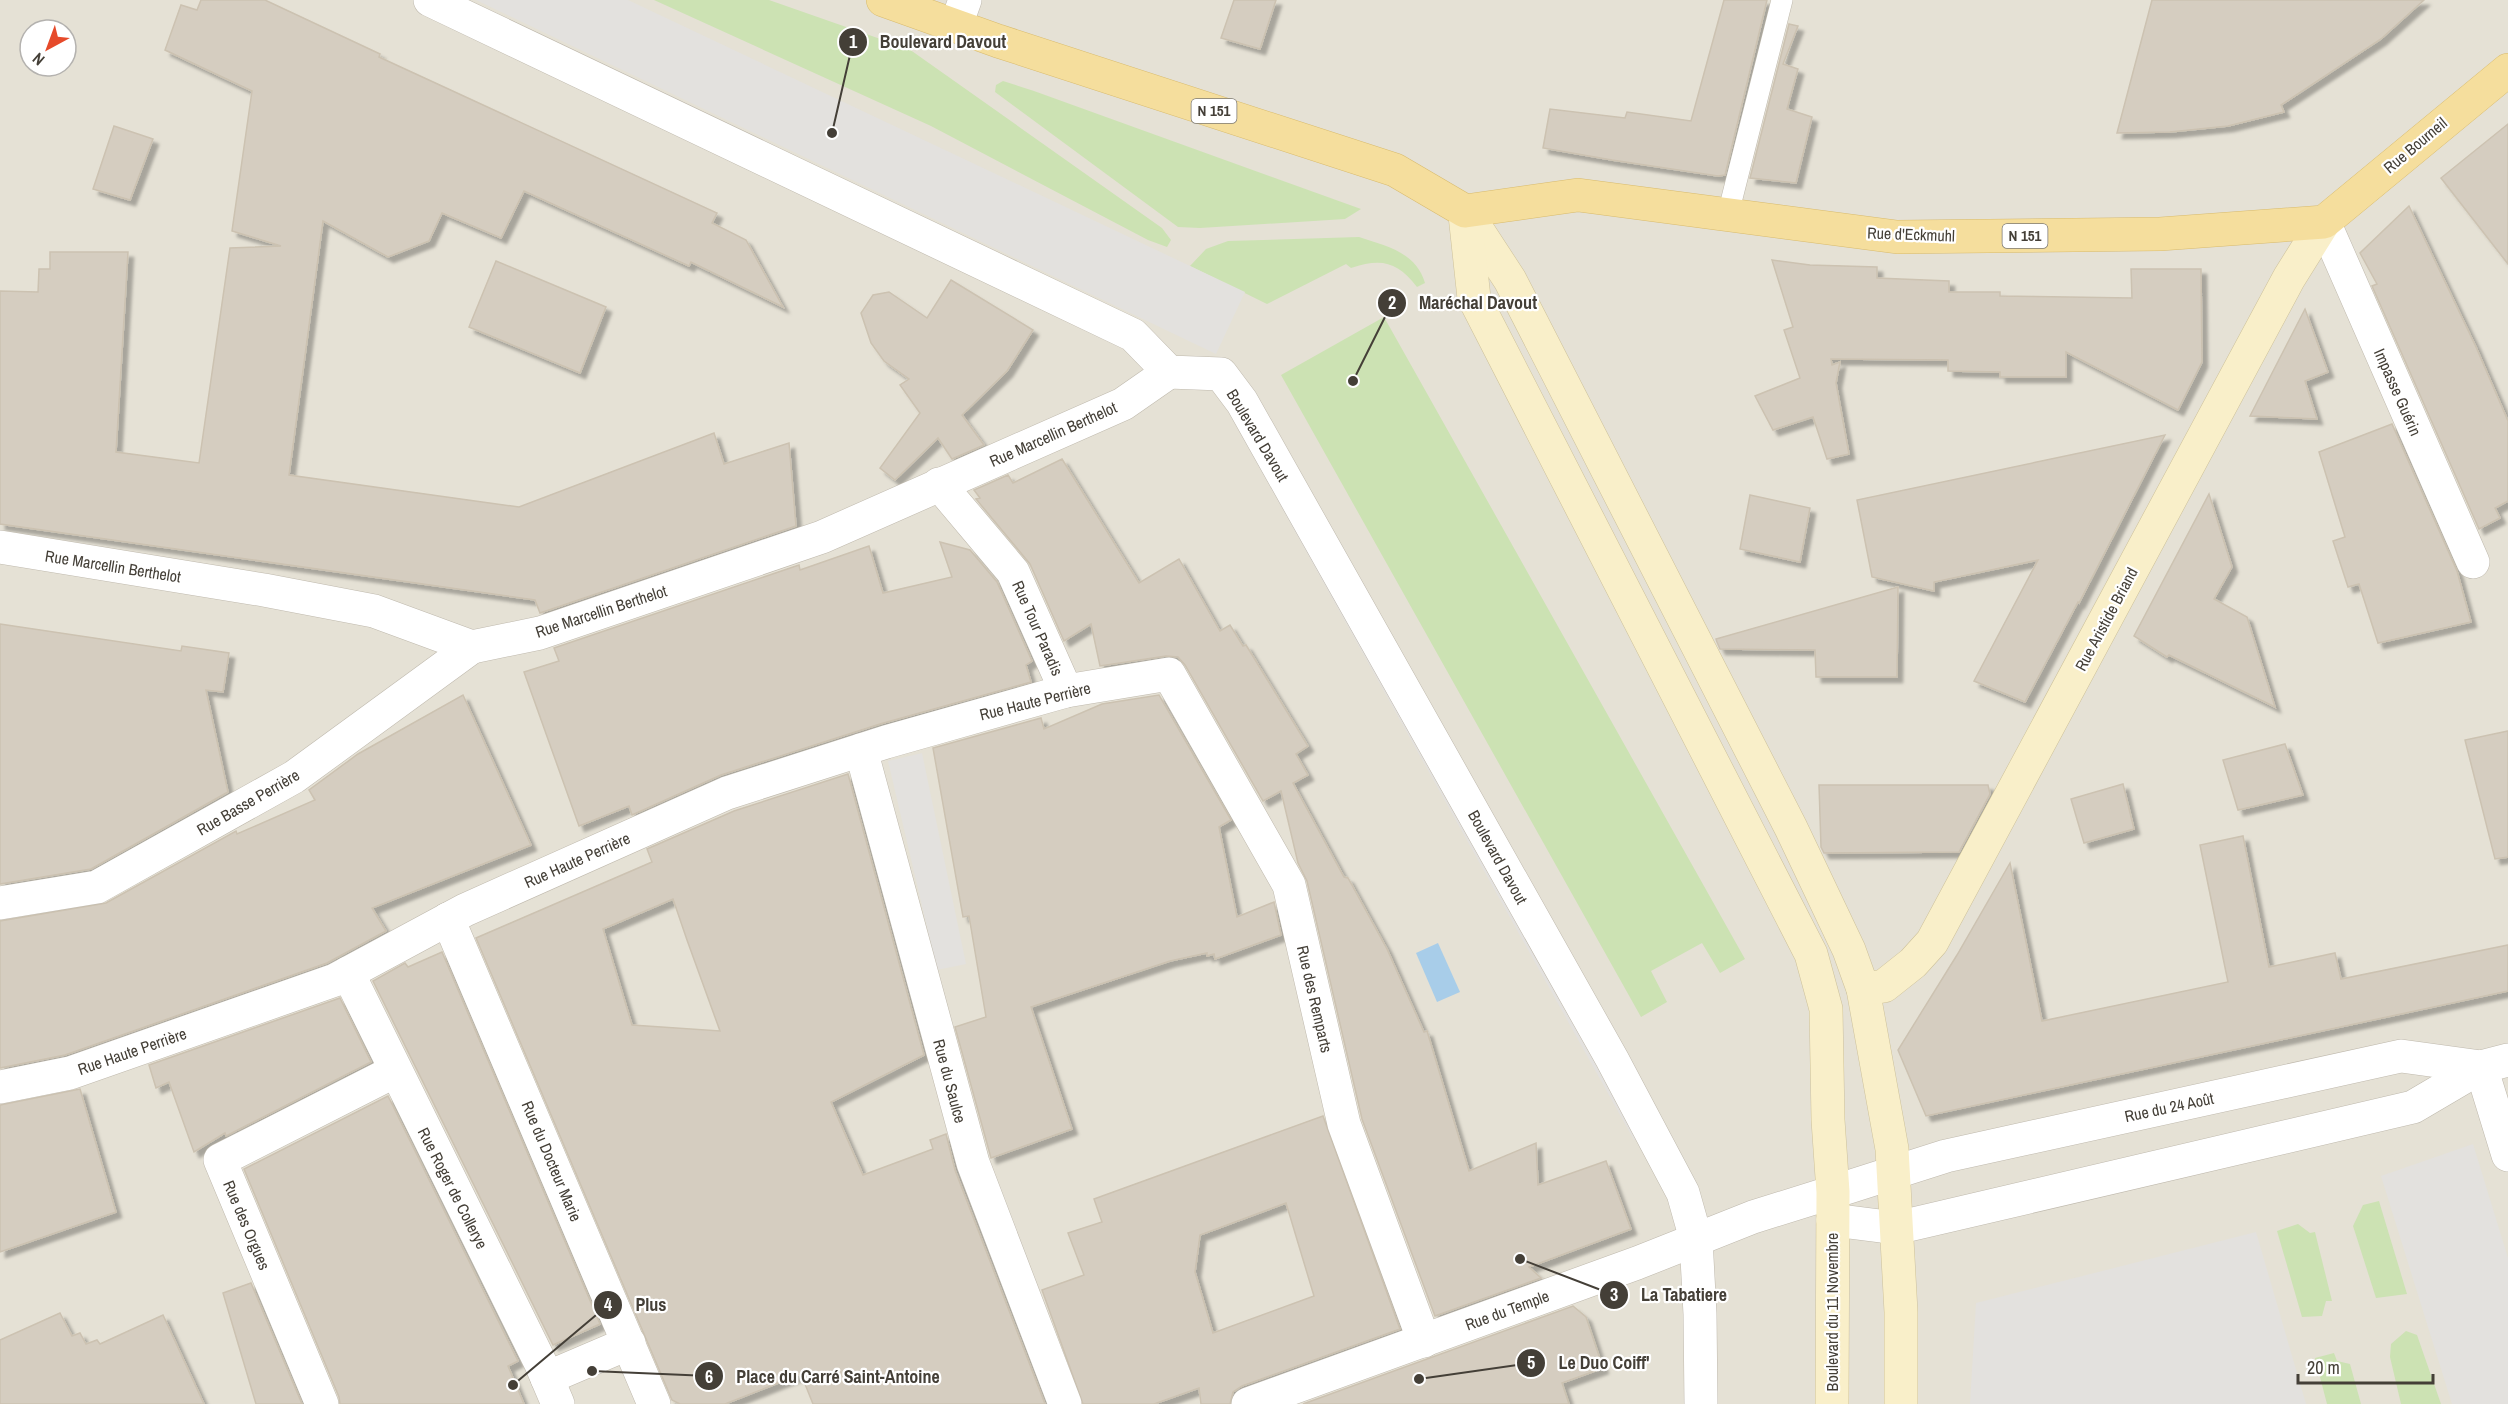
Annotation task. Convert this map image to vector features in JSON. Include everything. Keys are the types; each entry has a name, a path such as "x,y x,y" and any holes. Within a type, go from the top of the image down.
{"main road":[{"name":"N 151","path":"883,0 961,13 1395,170 1465,211"},
{"name":"Rue Bourneil","path":"2324,222 2508,70"},
{"name":"Rue d'Eckmuhl","path":"1465,211 1578,195 1897,237 2160,234 2324,222"},
{"path":"1465,211 1474,298 1811,954 1826,1009 1828,1120 1833,1206"},
{"path":"1465,211 1510,280 1791,828 1849,950 1863,989 1894,1173 1901,1312 1901,1404"},
{"name":"Rue Aristide Briand","path":"1863,989 1884,986 1913,963 1932,942 2289,278 2324,222"},
{"path":"1811,954 1863,989"},
{"name":"Boulevard du 11 Novembre","path":"1832,1404 1833,1206"}],"street":[{"path":"430,0 1133,335 1169,372"},
{"name":"Impasse Guérin","path":"2324,222 2473,562"},
{"name":"Rue Marcellin Berthelot","path":"0,547 264,590 374,611 472,647 540,633 822,537 1123,404 1169,372"},
{"name":"Boulevard Davout","path":"1169,372 1221,374 1242,402 1612,1059 1683,1193 1696,1239"},
{"name":"Rue Tour Paradis","path":"939,484 1013,572 1066,691"},
{"name":"Rue Basse Perrière","path":"0,903 97,886 294,777 472,647"},
{"name":"Rue Haute Perrière","path":"0,1087 70,1073 334,980 448,919 727,793 861,750 1066,691 1169,674"},
{"name":"Rue des Remparts","path":"1169,674 1289,885 1344,1124 1424,1341"},
{"name":"Rue du Saulce","path":"861,750 973,1163 1065,1404"},
{"name":"Rue du Docteur Marie","path":"448,919 654,1404"},
{"name":"Rue Roger de Collerye","path":"348,973 553,1391"},
{"name":"Rue du 24 Août","path":"1833,1206 1894,1173 1946,1156 2401,1056 2495,1064"},
{"path":"1833,1206 1896,1228 2413,1107 2495,1064 2508,1155"},
{"name":"Rue des Orgues","path":"322,1404 220,1160 395,1071"},
{"name":"Rue du Temple","path":"1248,1404 1753,1218 1833,1206"},
{"path":"1696,1239 1701,1314 1701,1404"},
{"path":"553,1391 629,1343"}],"lane":[{"path":"1728,214 1782,0"}],"shaded area":[{"path":"0,0 2508,0 2508,1404 0,1404"},
{"path":"476,0 628,0 1245,292 1216,354"},
{"path":"1237,408 1650,1137 1634,1140 1229,413"},
{"path":"922,753 966,964 937,970 888,761"},
{"path":"2473,1144 2508,1258 2508,1404 2452,1404 2381,1176"},
{"path":"2256,1232 2306,1404 1970,1404 1976,1303"}],"green space":[{"path":"654,0 769,0 909,49 1162,228 1171,240 1167,247 1148,240 931,126"},
{"path":"1003,81 1361,209 1345,219 1200,228 1178,227 995,92 996,85"},
{"path":"1359,237 1389,247 1407,257 1421,272 1425,283 1417,287 1410,278 1388,264 1371,263 1351,268 1346,264 1267,304 1190,266 1206,249 1228,241"},
{"path":"1384,317 1745,959 1720,973 1702,943 1651,971 1667,1002 1641,1017 1281,375"},
{"path":"2379,1201 2407,1294 2376,1298 2353,1226 2363,1205"},
{"path":"2298,1224 2310,1233 2315,1232 2332,1301 2326,1301 2322,1316 2302,1317 2277,1231"},
{"path":"2406,1331 2417,1335 2441,1404 2401,1404 2390,1357 2391,1344"},
{"path":"2334,1353 2337,1361 2350,1364 2361,1404 2327,1404 2315,1358"}],"water":[{"path":"1438,943 1460,992 1437,1002 1416,953"}],"building":[{"path":"201,0 265,0 380,54 379,57 717,213 712,223 746,240 783,307 691,262 689,266 524,191 501,238 442,213 429,241 388,257 323,221 289,475 519,507 714,433 724,464 789,443 796,526 540,613 535,600 0,524 0,291 38,292 39,269 50,269 50,252 128,252 116,452 199,463 230,248 281,246 232,231 252,91 165,50 181,5 197,10"},
{"path":"1234,0 1276,0 1260,49 1221,38"},
{"path":"1724,0 1767,0 1725,175 1718,176 1543,148 1550,109 1625,118 1627,112 1691,121"},
{"path":"2152,0 2424,0 2381,39 2281,105 2284,112 2228,126 2170,132 2117,133"},
{"path":"1789,24 1798,26 1783,64 1798,69 1787,109 1812,117 1796,183 1750,178"},
{"path":"2508,124 2508,264 2441,178"},
{"path":"114,126 153,139 130,200 93,189"},
{"path":"2409,206 2476,347 2508,421 2508,501 2495,508 2500,518 2479,529 2372,286 2377,284 2360,253"},
{"path":"1772,260 1810,265 1877,267 1877,278 1949,281 1949,292 2000,292 2000,296 2132,298 2131,269 2201,269 2202,362 2178,410 2066,352 2066,377 2000,377 2000,372 1948,371 1948,360 1831,359 1832,365 1840,362 1836,383 1849,454 1827,459 1813,417 1773,430 1755,396 1800,378 1784,330 1793,327"},
{"path":"496,261 606,307 580,373 469,327"},
{"path":"951,280 1033,330 1007,371 962,415 984,445 952,459 938,438 895,480 880,468 920,413 900,385 909,379 884,361 871,343 861,313 873,295 889,292 927,318"},
{"path":"2305,309 2328,372 2305,381 2317,419 2250,416"},
{"path":"2392,424 2457,571 2471,622 2378,643 2359,584 2348,587 2333,541 2345,537 2319,452"},
{"path":"2165,435 2079,603 2025,702 1974,681 2038,560 1934,582 1934,591 1872,577 1857,500"},
{"path":"1062,459 1139,583 1179,559 1220,631 1230,625 1243,646 1246,645 1308,746 1296,754 1308,775 1293,783 1344,877 1348,878 1387,949 1424,1032 1427,1031 1469,1171 1536,1143 1538,1185 1606,1161 1631,1229 1529,1267 1541,1278 1435,1316 1362,1119 1307,881 1298,863 1281,791 1263,801 1185,665 1178,657 1166,656 1100,666 1091,624 1064,641 1030,564 976,499 980,498 974,490 1008,475 1013,483"},
{"path":"2209,494 2232,567 2214,599 2247,617 2275,707 2169,655 2167,657 2134,636"},
{"path":"1750,495 1810,508 1800,562 1740,549"},
{"path":"940,542 970,550 997,582 1032,661 1026,665 1031,682 880,724 721,775 632,815 629,806 579,826 524,672 559,661 554,648 799,565 800,570 869,546 883,593 952,577"},
{"path":"1898,587 1897,677 1816,677 1815,650 1720,649 1716,639"},
{"path":"0,624 181,651 182,646 229,653 223,692 206,690 228,792 91,869 0,884"},
{"path":"463,695 531,845 372,908 386,931 327,963 65,1055 0,1068 0,921 106,903 236,831 237,834 315,800 309,790 358,754"},
{"path":"1159,695 1231,820 1219,827 1237,917 1274,902 1281,935 1215,959 1214,954 1207,956 1207,953 1170,961 1031,1007 1072,1129 991,1158 955,1027 986,1017 969,916 963,917 933,748 1041,718 1044,729 1102,704"},
{"path":"2508,731 2508,857 2495,859 2465,740"},
{"path":"2285,744 2303,795 2238,810 2223,760"},
{"path":"848,774 924,1055 831,1102 863,1175 933,1149 930,1140 946,1134 955,1170 1045,1404 813,1404 801,1374 725,1404 680,1404 672,1400 476,938 652,862 647,849 734,811","holes":["673,899 720,1031 632,1025 603,929"]},
{"path":"2123,784 2134,829 2084,843 2071,799"},
{"path":"1819,785 1988,785 1990,794 1959,852 1824,853 1821,847"},
{"path":"2243,836 2269,967 2335,953 2341,979 2508,945 2508,991 1926,1116 1898,1050 1957,955 2010,863 2042,1021 2228,982 2200,845"},
{"path":"442,952 600,1324 553,1345 373,981 405,963 408,967"},
{"path":"340,998 371,1062 226,1136 225,1133 194,1152 169,1082 156,1088 149,1065"},
{"path":"80,1089 116,1212 0,1252 0,1105"},
{"path":"388,1096 518,1361 508,1366 524,1404 340,1404 244,1169"},
{"path":"1323,1116 1400,1329 1242,1386 1233,1392 1230,1404 1201,1404 1199,1388 1154,1404 1083,1404 1042,1290 1084,1275 1068,1233 1102,1222 1094,1199","holes":["1286,1203 1314,1296 1213,1333 1195,1272 1200,1235"]},
{"path":"251,1283 302,1404 256,1404 223,1293"},
{"path":"1573,1306 1586,1317 1603,1368 1562,1383 1569,1404 1303,1404"},
{"path":"60,1313 72,1336 80,1333 86,1344 97,1340 100,1344 163,1315 204,1404 0,1404 0,1340"}],"place":[{"name":"Boulevard Davout","path":"832,133"},
{"name":"Maréchal Davout","path":"1353,381"},
{"name":"La Tabatiere","path":"1520,1259"},
{"name":"Place du Carré Saint-Antoine","path":"592,1371"},
{"name":"Le Duo Coiff'","path":"1419,1379"},
{"name":"Plus","path":"513,1385"}]}
